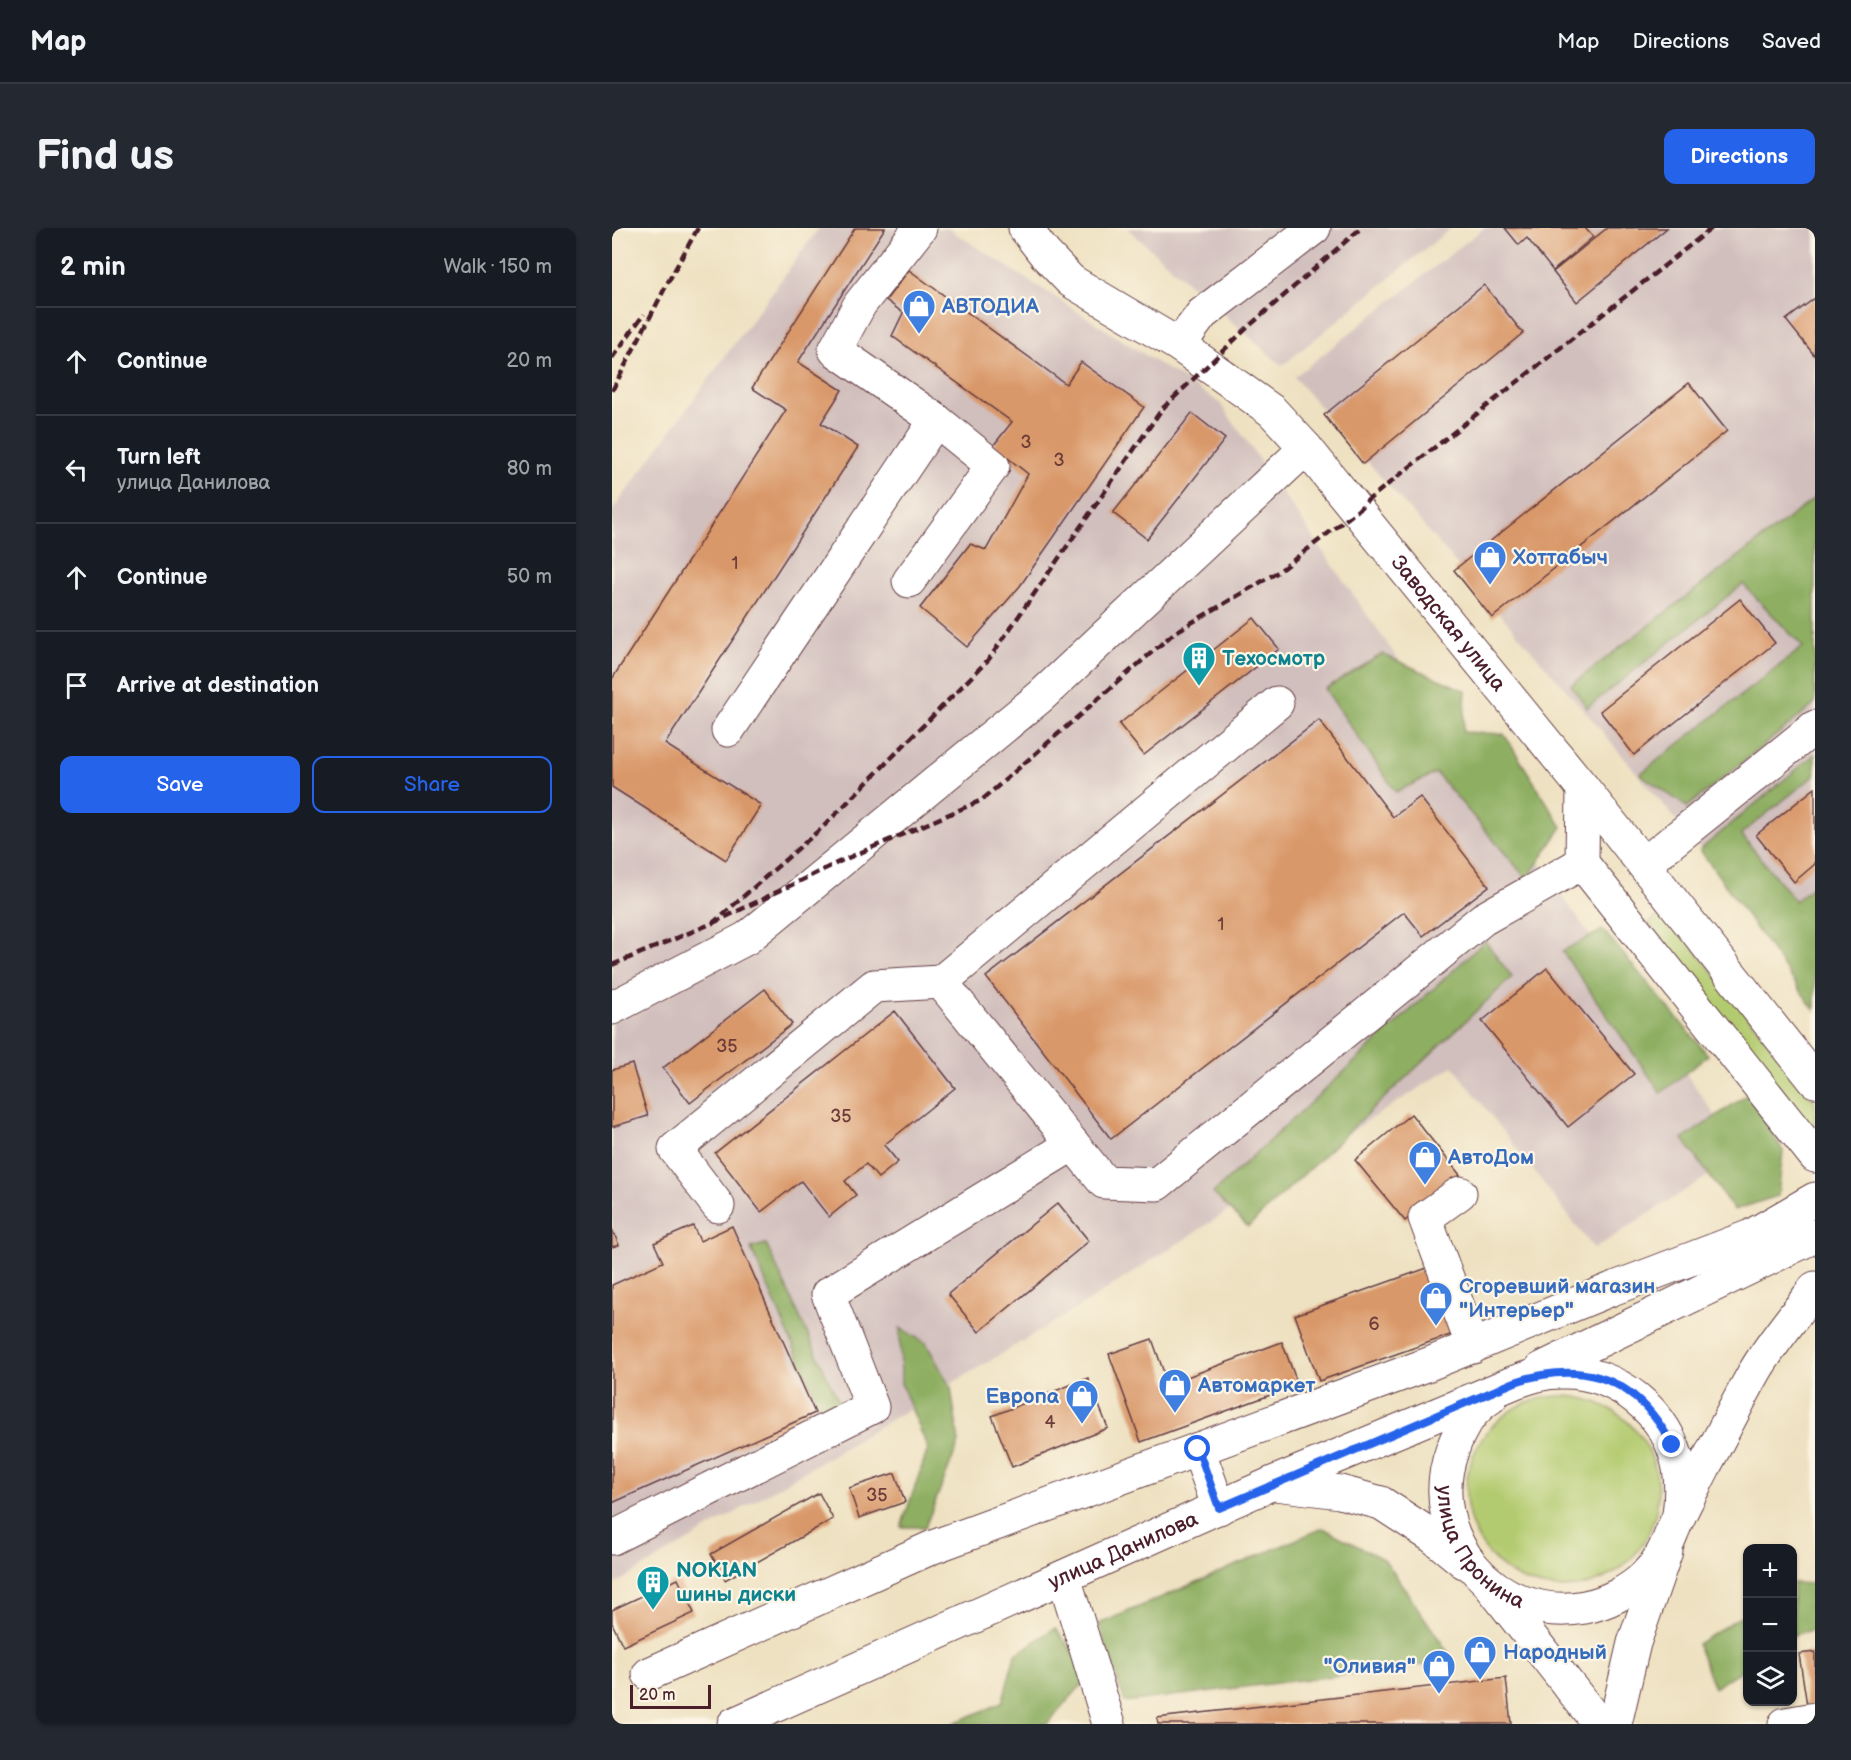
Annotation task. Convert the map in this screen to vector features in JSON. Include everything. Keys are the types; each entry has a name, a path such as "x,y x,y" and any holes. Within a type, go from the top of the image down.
{"main road":[{"path":"909,581 993,466 936,420 835,350 861,304 920,228"},
{"name":"Заводская улица","path":"1025,228 1045,254 1071,281 1179,345 1272,411 1306,448 1584,788 1815,1081"},
{"path":"1179,345 1202,314 1314,228"},
{"path":"728,730 936,420"},
{"path":"612,1008 747,938 1040,697 1306,448"},
{"path":"718,1206 675,1149 874,986 941,982 1277,703"},
{"path":"1644,864 1815,727"},
{"path":"1584,788 1582,862 1815,1156"},
{"path":"941,982 1104,1182 1157,1184 1483,919 1582,862"},
{"path":"612,1538 872,1407 828,1294 1073,1144"},
{"path":"1460,1193 1425,1218 1473,1347"},
{"path":"649,1674 933,1548 1473,1347 1612,1289 1751,1236 1815,1199"},
{"name":"улица Пронина","path":"1815,1236 1515,1382 1484,1402 1468,1419 1456,1439 1448,1461 1444,1484 1445,1507 1451,1530 1461,1551 1482,1577 1519,1601 1552,1609 1586,1607 1617,1596 1645,1577 1666,1551 1679,1515 1755,1371 1815,1288"},
{"path":"1515,1382 1549,1373 1584,1373 1607,1380 1628,1391 1646,1406 1661,1424 1672,1445 1679,1468 1682,1491 1679,1515"},
{"name":"улица Данилова","path":"734,1724 1273,1483 1515,1382"},
{"path":"1198,1449 1219,1508"},
{"path":"1273,1483 1340,1492 1381,1503 1432,1536 1482,1577 1599,1724"},
{"path":"1616,1724 1634,1642 1666,1551"},
{"path":"1064,1577 1109,1724"},
{"path":"1785,1724 1815,1719"}],"shaded area":[{"path":"819,228 947,228 1220,403 1742,1154 1594,1249 1453,1066 1078,1308 612,1586 612,511"},
{"path":"1127,228 1451,228 1282,366"},
{"path":"1484,228 1815,228 1815,985 1594,722 1294,377"}],"green space":[{"path":"1815,498 1815,704 1687,807 1640,774 1803,647 1743,584 1587,708 1571,685"},
{"path":"1382,654 1466,691 1463,732 1504,734 1562,827 1527,879 1436,773 1396,792 1325,689"},
{"path":"1815,754 1815,775 1741,834 1795,901 1815,885 1815,1011 1700,850"},
{"path":"1664,910 1815,1102 1815,1137 1649,923"},
{"path":"1603,930 1708,1055 1661,1093 1562,951"},
{"path":"1485,941 1512,977 1248,1227 1213,1193"},
{"path":"1748,1094 1783,1151 1778,1196 1734,1210 1683,1139"},
{"path":"766,1244 841,1406 823,1414 751,1248"},
{"path":"900,1328 926,1343 951,1388 959,1443 925,1527 901,1527 928,1449 901,1383"},
{"path":"1571,1396 1581,1397 1607,1407 1623,1417 1637,1431 1651,1455 1657,1473 1657,1511 1651,1529 1637,1553 1623,1567 1599,1581 1581,1587 1553,1588 1543,1587 1517,1577 1501,1567 1487,1553 1473,1529 1467,1511 1466,1483 1467,1473 1477,1447 1487,1431 1501,1417 1525,1403 1543,1397"},
{"path":"1323,1528 1385,1560 1454,1661 1125,1702 1099,1624"},
{"path":"1797,1583 1815,1584 1815,1630 1797,1634"},
{"path":"1743,1615 1743,1669 1714,1688 1697,1644"},
{"path":"1055,1628 1082,1663 1085,1681 1047,1724 951,1724 1002,1703 1015,1655"}],"building":[{"path":"855,228 885,228 798,362 842,390 821,423 858,447 665,744 761,805 726,860 612,787 612,679 786,410 752,388"},
{"path":"1505,228 1585,228 1593,237 1553,271 1527,238 1519,245"},
{"path":"1607,228 1667,228 1577,302 1553,272"},
{"path":"909,270 1066,384 1081,362 1144,407 1020,586 967,647 920,608 970,544 986,550 1028,474 993,446 1012,422 892,336 903,313 886,300"},
{"path":"1484,285 1523,333 1363,464 1324,415"},
{"path":"1815,298 1815,356 1786,320"},
{"path":"1689,383 1727,431 1492,618 1454,570"},
{"path":"1192,413 1225,439 1147,539 1113,513"},
{"path":"1740,599 1775,643 1634,755 1600,711"},
{"name":"Техосмотр","path":"1254,618 1279,649 1144,755 1119,724"},
{"path":"1319,720 1393,817 1420,797 1489,886 1423,936 1404,912 1111,1139 986,977"},
{"path":"1815,788 1815,864 1794,882 1756,835"},
{"path":"1547,968 1634,1074 1568,1127 1482,1021"},
{"path":"765,989 792,1024 690,1103 663,1068"},
{"path":"895,1011 955,1088 884,1145 898,1162 878,1178 866,1164 845,1181 856,1195 829,1217 801,1181 761,1212 715,1153"},
{"path":"632,1064 648,1116 612,1127 612,1070"},
{"path":"1411,1114 1460,1175 1405,1221 1355,1160"},
{"path":"1058,1203 1089,1241 979,1332 948,1294"},
{"path":"693,1226 700,1241 732,1226 815,1413 612,1503 612,1285 663,1262 654,1243"},
{"path":"612,1229 619,1245 612,1247"},
{"path":"1430,1267 1453,1334 1319,1381 1295,1315"},
{"name":"Автомаркет","path":"1152,1339 1168,1384 1282,1342 1298,1385 1141,1442 1109,1354"},
{"path":"1088,1378 1108,1428 1012,1467 992,1416"},
{"path":"895,1473 905,1502 859,1518 849,1488"},
{"path":"819,1493 833,1519 725,1580 711,1554"},
{"name":"NOKIAN шины диски","path":"678,1579 694,1613 623,1646 612,1623 612,1610"},
{"path":"1815,1652 1815,1704 1807,1705 1799,1654"},
{"path":"1506,1678 1511,1724 1158,1724 1157,1718"}],"railway":[{"path":"612,391 698,228"},
{"path":"612,965 713,923 825,825 989,659 1162,409 1248,327 1361,228"},
{"path":"713,923 841,861 982,800 1174,633 1278,572 1712,228"},
{"path":"612,358 644,314"}],"place":[{"name":"АВТОДИА","path":"919,335"},
{"name":"Хоттабыч","path":"1490,586"},
{"name":"Техосмотр","path":"1199,687"},
{"name":"АвтоДом","path":"1425,1186"},
{"name":"Сгоревший магазин \"Интерьер\"","path":"1436,1327"},
{"name":"Автомаркет","path":"1175,1414"},
{"name":"Европа","path":"1082,1425"},
{"name":"NOKIAN шины диски","path":"653,1611"},
{"name":"Народный","path":"1480,1681"},
{"name":"\"Оливия\"","path":"1439,1695"}],"route":[{"path":"1198,1449 1219,1508 1273,1483 1515,1382 1537,1374 1561,1372 1584,1373 1607,1380 1628,1391 1646,1406 1661,1424 1672,1445"}]}
